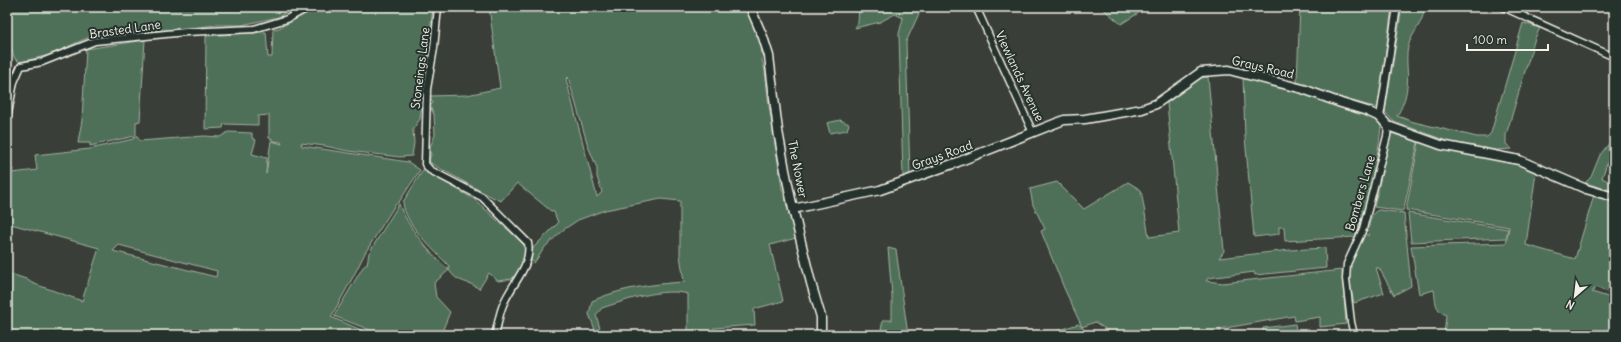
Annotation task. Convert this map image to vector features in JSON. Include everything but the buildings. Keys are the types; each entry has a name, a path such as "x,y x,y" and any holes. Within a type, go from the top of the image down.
{"street":[{"name":"Brasted Lane","path":"7,119 14,82 21,66 42,62 95,42 186,32 254,29 287,19 309,7"},
{"name":"Stoneings Lane","path":"438,7 434,48 427,89 425,164 430,170 482,197 528,243 528,260 503,305 495,335"},
{"name":"The Nower","path":"750,7 764,37 769,56 778,131 793,209 821,317 821,335"},
{"name":"Viewlands Avenue","path":"976,7 1033,133"},
{"path":"1380,117 1397,7"},
{"path":"1503,7 1614,58"},
{"name":"Grays Road","path":"793,209 880,190 958,162 1064,120 1085,119 1142,109 1156,104 1201,72 1229,70 1303,89 1380,117 1388,126 1441,145 1519,160 1586,189 1614,197"},
{"name":"Bombers Lane","path":"1354,335 1346,279 1347,264 1363,229 1387,136 1388,126"}],"green space":[{"path":"7,7 297,7 278,17 242,25 216,25 182,29 94,35 49,55 20,62 15,59 9,44 10,68 7,68"},
{"path":"319,7 433,7 420,119 413,129 414,143 412,156 400,157 348,151 301,143 302,146 408,162 420,170 399,202 395,205 365,253 331,317 373,335 7,335 8,273 82,301 99,248 7,223 7,170 13,169 12,173 37,170 35,155 90,149 133,139 135,136 90,146 90,143 78,143 82,120 86,49 145,40 140,121 136,122 136,135 140,141 204,136 220,137 228,132 252,133 252,138 256,140 252,154 267,158 266,174 271,141 282,144 281,142 274,141 269,138 269,115 258,116 258,125 224,124 223,128 205,129 206,36 266,32 268,57 272,57 273,29 279,28","holes":["119,245 217,271 216,277 113,251"]},
{"path":"489,7 747,7 761,42 762,60 765,71 782,188 796,238 770,245 783,301 754,309 755,325 714,328 714,335 688,335 688,294 667,292 645,295 602,308 596,315 602,335 597,335 589,314 592,301 637,287 684,282 680,255 680,201 661,199 605,210 578,220 563,230 545,247 534,263 531,261 533,248 558,223 554,212 517,183 501,201 432,164 429,160 431,155 430,147 435,135 434,115 430,106 433,103 429,96 467,95 500,88","holes":["568,77 588,146 597,168 597,177 602,192 597,197 566,79"]},
{"path":"859,7 922,7 906,42 910,176 903,178 899,34 903,18 895,14 880,22 855,28 858,23"},
{"path":"1101,7 1148,7 1121,24"},
{"path":"1300,7 1392,7 1378,108 1338,97 1297,82"},
{"path":"1402,7 1424,7 1424,12 1408,47 1408,77 1406,91 1404,102 1397,116 1414,122 1477,137 1487,137 1491,133 1523,23 1540,28 1535,38 1506,135 1506,144 1512,149 1496,150 1452,143 1393,121 1385,112"},
{"path":"1208,77 1224,251 1219,258 1290,250 1325,248 1326,268 1255,275 1254,272 1208,278 1206,281 1223,283 1342,270 1346,324 1320,327 1320,317 1295,321 1294,316 1220,329 1221,335 1114,335 1095,322 1082,327 1064,288 1041,231 1045,229 1033,205 1030,189 1057,182 1084,209 1128,182 1141,190 1149,237 1179,233 1167,103 1201,78"},
{"path":"1243,77 1308,93 1378,119 1381,126 1375,168 1355,237 1285,241 1284,227 1279,227 1279,234 1254,237 1245,137"},
{"path":"840,120 849,124 847,130 830,133 827,123"},
{"path":"1391,133 1418,142 1404,209 1402,211 1374,207"},
{"path":"1614,137 1614,152 1607,163 1602,178 1614,184 1614,191 1585,183 1591,177 1600,155"},
{"path":"1419,142 1445,150 1521,164 1536,172 1526,245 1575,259 1594,195 1614,201 1614,295 1597,287 1592,292 1614,299 1614,335 1444,335 1446,315 1437,308 1434,290 1419,294 1411,246 1506,243 1509,227 1406,210"},
{"path":"423,170 474,199 525,246 522,264 512,279 498,281 489,273 479,289 471,284 459,280 449,270 449,266 428,245 414,228 408,219 403,202"},
{"path":"399,204 420,240 449,270 434,283 436,297 450,312 441,334 383,335 334,316 363,267 367,264 369,253"},
{"path":"1378,210 1404,213 1411,286 1394,295 1379,268 1376,268 1384,293 1354,303 1350,285 1349,265 1365,233 1368,236 1371,218"},
{"path":"1408,213 1508,229 1506,238 1411,242"},
{"path":"888,248 896,250 908,335 880,335 883,320 892,320 892,296"},
{"path":"1078,324 1087,335 1045,335"},
{"path":"1295,324 1297,335 1263,335 1263,328"}]}
